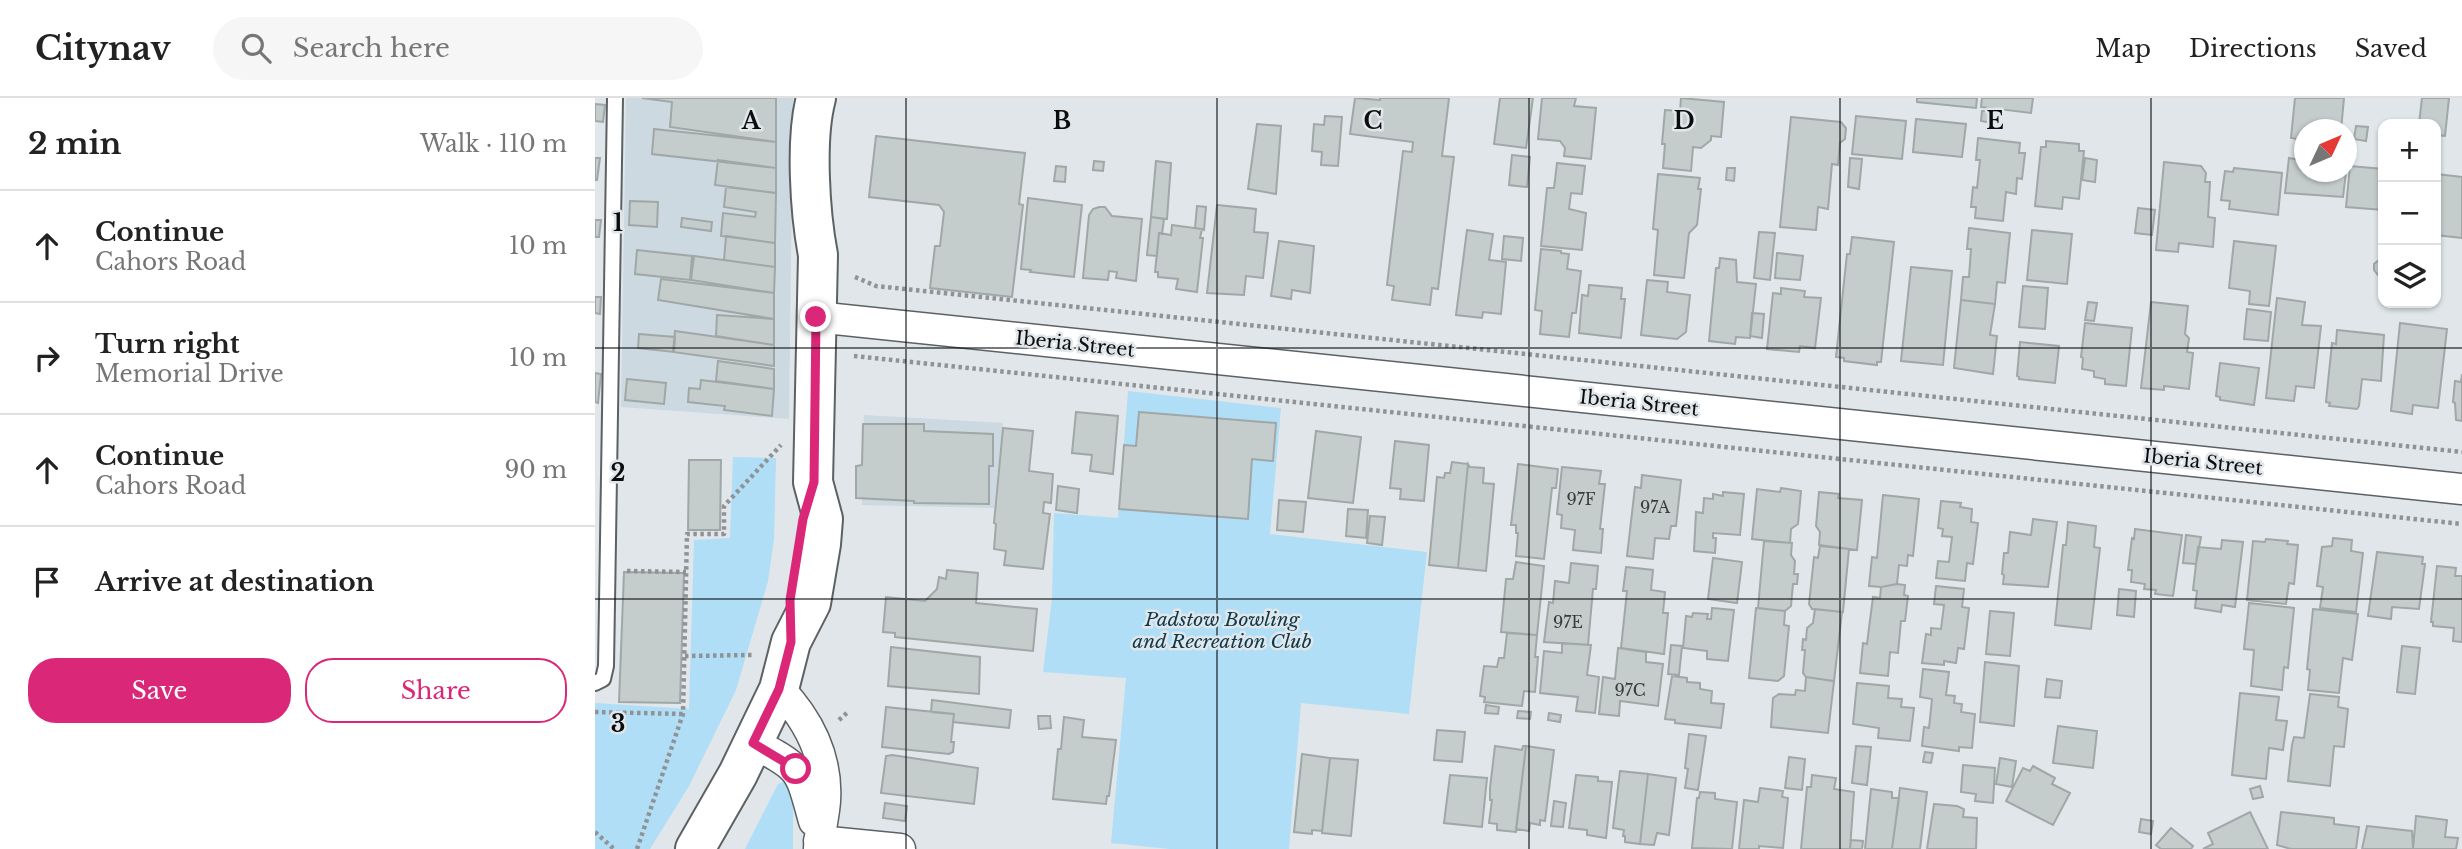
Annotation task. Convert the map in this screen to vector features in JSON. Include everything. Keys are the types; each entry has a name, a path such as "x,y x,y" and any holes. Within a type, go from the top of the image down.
{"main road":[{"path":"695,849 779,689 791,642 811,603 821,544 823,519 814,482 818,255 811,222 812,114 816,98"},
{"path":"818,255 828,223 829,115 825,98"}],"street":[{"name":"Iberia Street","path":"816,317 2462,489"},
{"path":"779,689 804,719 818,750 823,770 825,800 819,845"},
{"path":"753,743 796,769 801,777 819,845"},
{"path":"819,845 900,849"}],"lane":[{"path":"595,682 603,679 606,666 615,98"}],"path":[{"path":"855,277 876,286 2462,452"},
{"path":"855,356 2462,524"},
{"path":"638,849 683,714 687,534 724,534 724,506 782,444"},
{"path":"608,571 686,572"},
{"path":"685,656 753,655"},
{"path":"839,720 849,711"},
{"path":"595,712 683,714"},
{"path":"595,832 614,849"}],"shaded area":[{"path":"626,98 793,98 789,419 621,407"},
{"path":"864,415 1003,423 994,508 862,505"}],"green space":[{"name":"Padstow Bowling and Recreation Club","path":"1128,391 1281,408 1270,534 1427,552 1409,714 1301,703 1289,849 1170,849 1111,843 1126,678 1043,672 1052,598 1054,513 1118,518"},
{"path":"733,457 776,458 774,539 768,581 736,690 689,786 650,849 595,849 595,703 689,709 694,540 730,538"},
{"path":"786,781 793,788 793,849 745,849 778,784"}],"building":[{"path":"642,98 776,98 776,142 670,127 672,102"},
{"path":"1355,98 1449,98 1442,156 1454,157 1438,289 1432,288 1430,305 1392,300 1394,286 1387,285 1403,151 1412,152 1413,142 1350,134"},
{"path":"1500,98 1533,98 1526,148 1494,144"},
{"path":"1542,98 1576,98 1574,106 1596,108 1591,159 1564,156 1565,148 1560,141 1538,139"},
{"path":"1681,98 1724,102 1721,137 1711,136 1711,140 1701,148 1693,147 1691,171 1663,168 1665,110 1680,111"},
{"path":"1917,98 1977,98 1976,108 1917,102"},
{"path":"1982,98 2033,98 2031,113 1981,107"},
{"path":"2295,98 2344,98 2342,119 2294,119 2294,138 2291,138"},
{"path":"2422,98 2449,98 2445,136 2441,136 2441,119 2420,119"},
{"path":"595,104 605,105 603,122 595,121"},
{"path":"1982,111 1993,112 1992,123 1981,121"},
{"path":"1325,116 1342,117 1338,166 1321,165 1322,152 1312,151 1314,124 1324,125"},
{"path":"1856,116 1906,121 1902,159 1852,154"},
{"path":"1791,117 1841,122 1846,128 1845,139 1840,143 1838,165 1832,164 1828,209 1818,207 1816,230 1780,227"},
{"path":"1916,119 1966,124 1962,157 1913,152"},
{"path":"1257,124 1281,126 1276,194 1248,189"},
{"path":"2357,126 2368,127 2366,141 2357,140"},
{"path":"654,129 776,142 776,168 652,154"},
{"path":"876,136 1025,153 1019,204 1023,205 1012,297 930,288 935,246 940,246 944,212 939,205 869,197"},
{"path":"1978,138 2020,143 2019,153 2025,153 2022,179 2017,178 2016,194 2006,192 2003,221 1975,218 1976,207 1971,207 1973,187 1977,188 1980,160 1976,160"},
{"path":"2046,141 2079,144 2079,151 2084,151 2079,199 2063,197 2062,209 2035,206 2041,147 2046,147"},
{"path":"1512,155 1530,157 1527,187 1509,185"},
{"path":"595,158 600,158 597,180 595,180"},
{"path":"1850,158 1862,159 1859,189 1848,187"},
{"path":"2085,158 2097,160 2095,182 2082,180"},
{"path":"2289,158 2294,159 2294,182 2345,182 2343,197 2285,193"},
{"path":"718,160 776,168 776,193 715,185"},
{"path":"1094,161 1104,162 1103,171 1093,170"},
{"path":"1156,161 1171,163 1167,219 1151,217"},
{"path":"2164,162 2201,166 2206,173 2205,182 2210,182 2208,217 2215,218 2213,247 2179,243 2178,252 2156,250"},
{"path":"1557,163 1585,166 1582,194 1571,193 1569,209 1586,213 1582,250 1541,246 1547,188 1554,188"},
{"path":"1056,166 1066,167 1065,182 1054,181"},
{"path":"2357,167 2378,169 2378,210 2346,207 2348,182 2357,182"},
{"path":"1727,168 1735,168 1734,181 1726,180"},
{"path":"2234,168 2282,173 2278,215 2229,209 2230,201 2221,200 2225,171 2233,172"},
{"path":"1658,174 1700,178 1697,225 1689,233 1684,278 1654,275 1658,230 1653,229"},
{"path":"2441,174 2462,177 2462,238 2441,236"},
{"path":"726,187 776,193 775,243 721,236 723,213 755,217 756,212 724,207"},
{"path":"1028,198 1082,205 1074,277 1021,269"},
{"path":"630,201 658,202 657,227 629,225"},
{"path":"1217,205 1256,209 1254,232 1268,233 1263,278 1246,276 1244,295 1207,293"},
{"path":"1197,206 1206,207 1204,230 1195,228"},
{"path":"1105,207 1112,216 1142,219 1136,281 1116,278 1117,272 1109,271 1108,280 1083,278 1089,215 1093,209"},
{"path":"2138,208 2155,210 2152,235 2135,233"},
{"path":"1151,217 1164,219 1162,234 1159,233 1157,256 1147,255"},
{"path":"682,218 712,222 711,231 681,227"},
{"path":"595,220 601,220 599,237 595,237"},
{"path":"1172,225 1202,229 1197,292 1176,289 1178,279 1158,277 1158,272 1155,272 1159,233 1171,235"},
{"path":"1969,228 2010,233 2005,283 1997,282 1995,304 1961,300 1963,277 1969,277"},
{"path":"1467,230 1493,234 1489,260 1506,262 1501,314 1483,312 1482,318 1456,315"},
{"path":"2032,230 2072,234 2067,284 2027,280"},
{"path":"1759,232 1775,233 1770,280 1754,278"},
{"path":"726,236 775,243 775,267 724,260"},
{"path":"1504,236 1523,238 1521,261 1502,259"},
{"path":"1852,237 1894,242 1881,362 1877,362 1877,365 1844,361 1844,358 1836,357 1847,254 1850,254"},
{"path":"1279,241 1314,246 1310,293 1292,290 1291,299 1271,296"},
{"path":"2234,241 2276,246 2269,306 2249,304 2250,291 2229,288"},
{"path":"1541,249 1569,254 1567,269 1581,271 1576,313 1572,313 1569,337 1540,334 1542,311 1535,310"},
{"path":"637,250 692,256 690,280 635,274"},
{"path":"1777,253 1803,256 1800,280 1775,278"},
{"path":"694,256 775,267 774,293 691,280"},
{"path":"1720,258 1736,260 1737,282 1756,284 1750,338 1736,337 1735,344 1709,341 1716,268 1719,268"},
{"path":"2378,261 2378,275 2374,270 2374,264"},
{"path":"1911,267 1952,271 1943,365 1901,361"},
{"path":"661,279 774,293 774,319 658,300"},
{"path":"1647,280 1668,282 1667,292 1690,295 1686,332 1677,339 1641,335"},
{"path":"1589,285 1622,288 1621,299 1625,299 1621,338 1579,333 1582,295 1588,296"},
{"path":"2023,286 2048,288 2045,329 2019,327"},
{"path":"1781,288 1805,291 1804,297 1821,298 1815,348 1800,346 1799,352 1767,349 1773,293 1781,294"},
{"path":"595,297 601,297 600,314 595,313"},
{"path":"2277,298 2305,302 2302,325 2321,326 2314,388 2296,386 2294,401 2266,398"},
{"path":"1961,300 1995,304 1990,335 1997,336 1993,374 1954,368"},
{"path":"2088,302 2097,303 2094,321 2085,320"},
{"path":"2151,302 2188,306 2185,334 2189,338 2187,352 2193,353 2189,389 2164,386 2164,390 2141,388"},
{"path":"2247,309 2271,312 2268,341 2244,339"},
{"path":"1752,313 1764,314 1762,338 1750,336"},
{"path":"717,315 774,319 774,345 716,336"},
{"path":"2085,323 2132,328 2126,386 2105,384 2105,379 2094,377 2094,371 2082,369"},
{"path":"2400,323 2447,329 2438,408 2413,405 2412,414 2391,411"},
{"path":"2337,330 2384,335 2381,381 2362,379 2357,409 2329,406 2330,403 2326,402 2332,343 2336,344"},
{"path":"675,331 774,345 774,366 673,352"},
{"path":"639,334 675,337 674,352 638,348"},
{"path":"2020,342 2059,346 2055,383 2019,379"},
{"path":"718,361 774,369 774,389 716,381"},
{"path":"2220,363 2259,368 2254,405 2220,400 2220,397 2216,396"},
{"path":"595,373 601,374 598,403 595,402"},
{"path":"2462,374 2462,421 2456,420 2453,402 2455,381 2461,382"},
{"path":"627,379 666,383 664,404 625,400"},
{"path":"701,380 774,389 772,416 724,410 725,406 688,402 689,388 700,389"},
{"path":"1076,412 1118,416 1113,474 1090,471 1092,455 1072,453"},
{"path":"1139,412 1276,423 1273,461 1252,459 1248,519 1119,509 1124,445 1136,446"},
{"path":"863,424 924,424 924,431 993,434 993,466 989,466 989,504 914,503 856,498 856,466 862,465"},
{"path":"1003,428 1033,431 1029,471 1053,474 1051,503 1044,502 1043,513 1050,514 1043,569 1004,565 1006,551 994,549"},
{"path":"1316,431 1361,437 1353,503 1308,498"},
{"path":"1395,441 1429,445 1424,501 1400,499 1401,489 1390,488"},
{"path":"689,460 721,460 720,530 688,530"},
{"path":"1452,462 1468,464 1458,568 1429,565 1437,477 1444,478 1445,473 1450,473"},
{"path":"1468,464 1470,467 1484,468 1483,483 1494,484 1486,571 1458,568"},
{"path":"1518,464 1558,469 1556,488 1552,488 1544,559 1516,556 1518,533 1516,525 1511,525"},
{"path":"1562,467 1601,471 1599,484 1605,484 1600,529 1603,529 1601,553 1573,550 1575,530 1561,528 1562,515 1557,514"},
{"path":"1642,475 1681,480 1676,526 1671,526 1669,539 1655,538 1653,559 1627,556 1635,487 1641,488"},
{"path":"1058,486 1079,489 1077,513 1056,510"},
{"path":"1781,488 1801,491 1798,524 1791,529 1790,543 1752,539 1757,489 1780,492"},
{"path":"1723,492 1744,494 1740,535 1713,533 1713,538 1716,538 1715,553 1694,551 1696,512 1703,513 1704,498 1713,499 1713,494 1723,496"},
{"path":"1819,492 1839,494 1838,498 1862,500 1857,550 1819,545 1820,532 1816,526"},
{"path":"1883,495 1919,499 1913,556 1908,555 1907,566 1899,565 1897,584 1869,586 1872,557 1877,558"},
{"path":"1279,500 1306,502 1303,532 1277,530"},
{"path":"1941,501 1961,503 1960,507 1972,509 1971,522 1978,523 1973,564 1967,563 1965,581 1936,578 1938,561 1949,562 1952,537 1942,536 1943,529 1938,528"},
{"path":"1348,509 1368,510 1366,538 1346,536"},
{"path":"1370,516 1385,517 1382,545 1367,543"},
{"path":"2033,519 2057,522 2048,587 2003,584 2004,553 2008,553 2010,532 2031,535"},
{"path":"2068,522 2096,526 2094,547 2100,548 2091,629 2055,625"},
{"path":"2135,529 2182,535 2173,596 2155,594 2156,590 2144,589 2145,584 2131,582 2132,570 2128,570"},
{"path":"2186,535 2201,537 2196,564 2183,563"},
{"path":"2333,538 2352,540 2351,551 2363,553 2356,612 2320,608 2323,587 2317,586 2322,547 2332,546"},
{"path":"2266,539 2298,545 2294,584 2289,583 2286,604 2247,600 2253,541 2265,542"},
{"path":"2222,540 2243,542 2235,607 2222,605 2221,612 2195,608 2197,591 2193,590 2198,547 2221,549"},
{"path":"1764,541 1792,543 1791,555 1795,561 1794,574 1798,574 1797,584 1793,584 1791,606 1785,611 1758,608"},
{"path":"1820,546 1849,549 1843,612 1812,609 1809,604 1814,557 1818,558"},
{"path":"2377,552 2423,557 2422,564 2425,564 2419,609 2392,607 2391,619 2368,616"},
{"path":"1713,558 1742,562 1737,603 1708,599"},
{"path":"1516,562 1544,566 1537,635 1501,632 1506,579 1513,579"},
{"path":"1571,563 1598,566 1588,645 1544,642 1549,602 1553,603 1555,581 1569,583"},
{"path":"2437,566 2456,568 2455,576 2462,576 2462,642 2453,641 2454,628 2433,626 2431,622"},
{"path":"1626,567 1653,570 1651,590 1665,592 1663,613 1668,613 1664,654 1621,648 1627,591 1623,591"},
{"path":"947,570 978,573 976,603 1037,609 1033,651 895,637 895,633 883,632 886,597 925,601 937,589 939,577 946,579"},
{"path":"624,572 684,573 680,703 619,702"},
{"path":"1905,585 1904,595 1908,596 1905,621 1901,621 1898,653 1890,652 1888,676 1860,673 1863,643 1867,644 1873,597 1880,598 1881,587"},
{"path":"1936,586 1964,589 1962,607 1969,608 1964,649 1958,648 1956,663 1922,663 1926,634 1931,635 1931,628 1941,629 1944,605 1934,604"},
{"path":"2119,589 2136,591 2134,617 2117,615"},
{"path":"2249,603 2294,608 2288,668 2284,667 2282,690 2251,686 2254,650 2244,649"},
{"path":"1712,608 1734,610 1728,661 1707,659 1707,651 1683,648 1686,616 1692,617 1693,613 1708,614 1707,619 1711,619"},
{"path":"1756,608 1785,611 1784,625 1789,626 1784,676 1778,681 1749,678"},
{"path":"1815,609 1842,612 1834,681 1806,677 1803,673 1803,639 1806,640 1807,628 1813,623"},
{"path":"2313,609 2358,614 2352,660 2343,658 2339,693 2308,690 2310,670 2307,669"},
{"path":"1990,611 2014,613 2010,656 1986,654"},
{"path":"1507,633 1537,635 1535,692 1524,691 1522,706 1484,702 1485,697 1480,696 1484,666 1497,667 1499,658 1504,658"},
{"path":"1562,643 1591,645 1587,675 1599,677 1595,713 1576,711 1578,697 1540,693 1544,651 1562,653"},
{"path":"1671,645 1682,646 1679,675 1668,674"},
{"path":"2402,646 2420,648 2415,694 2397,692"},
{"path":"891,647 980,657 979,694 888,686"},
{"path":"1618,648 1646,652 1646,662 1663,664 1658,706 1620,701 1619,716 1599,714 1603,677 1615,679"},
{"path":"1985,662 2019,666 2014,726 1980,722"},
{"path":"1923,669 1949,672 1946,695 1955,696 1954,703 1962,704 1961,712 1975,714 1972,748 1959,747 1959,751 1922,746 1924,727 1929,728 1932,699 1920,697"},
{"path":"1672,676 1687,678 1687,682 1700,683 1700,689 1712,691 1711,703 1724,704 1721,728 1675,723 1675,720 1665,719"},
{"path":"1806,677 1834,681 1828,733 1771,727 1773,698 1779,694 1795,695 1796,690 1805,691"},
{"path":"2047,679 2062,681 2060,698 2045,697"},
{"path":"1857,683 1889,686 1888,698 1902,699 1901,707 1914,708 1910,741 1878,738 1879,728 1853,724"},
{"path":"2240,693 2279,697 2276,720 2287,721 2283,750 2269,748 2266,779 2232,775"},
{"path":"2310,694 2339,697 2338,707 2348,709 2344,747 2334,746 2330,786 2288,781 2294,737 2304,738"},
{"path":"932,700 1011,710 1009,728 953,722 954,714 931,712"},
{"path":"1486,705 1499,707 1498,714 1485,713"},
{"path":"886,707 954,714 951,742 954,742 953,752 949,754 882,747"},
{"path":"1518,711 1531,712 1530,719 1517,718"},
{"path":"1549,713 1561,715 1560,722 1548,720"},
{"path":"1038,716 1050,716 1051,728 1039,729"},
{"path":"1064,717 1084,720 1082,737 1116,740 1106,804 1053,799"},
{"path":"2058,726 2097,731 2093,768 2053,763"},
{"path":"1437,730 1465,732 1462,762 1434,760"},
{"path":"1689,734 1706,736 1698,790 1685,788"},
{"path":"1495,746 1522,750 1523,746 1526,746 1516,832 1497,830 1497,824 1489,823"},
{"path":"1526,746 1554,750 1545,821 1540,820 1540,825 1530,823 1529,831 1516,829"},
{"path":"1856,746 1871,747 1867,785 1852,783"},
{"path":"1925,752 1933,753 1931,763 1923,762"},
{"path":"1302,754 1330,758 1322,831 1312,830 1312,834 1294,832"},
{"path":"886,756 978,768 974,804 881,793"},
{"path":"1789,757 1805,759 1802,790 1785,788"},
{"path":"1330,758 1358,760 1351,836 1322,833"},
{"path":"2000,758 2016,761 2012,787 1996,784"},
{"path":"1963,765 1995,768 1993,803 1975,801 1976,794 1961,792"},
{"path":"2033,766 2055,778 2052,784 2070,793 2053,825 2006,801 2023,768 2030,771"},
{"path":"1620,771 1648,774 1640,844 1625,842 1624,830 1613,828"},
{"path":"1648,774 1676,778 1669,835 1657,833 1654,845 1640,844"},
{"path":"1450,775 1487,778 1482,827 1444,823"},
{"path":"1576,775 1598,777 1598,781 1612,782 1606,838 1587,835 1587,830 1569,828"},
{"path":"1812,775 1836,778 1834,789 1854,792 1850,849 1801,849 1807,787 1811,787"},
{"path":"2260,786 2263,797 2253,799 2250,789"},
{"path":"1760,788 1783,791 1782,797 1788,798 1783,848 1759,846 1759,849 1739,849 1744,800 1758,802"},
{"path":"1900,788 1927,792 1920,849 1892,849"},
{"path":"1871,789 1892,792 1892,798 1899,798 1892,849 1865,849"},
{"path":"1700,792 1715,793 1715,799 1737,802 1732,849 1692,848 1697,798"},
{"path":"1554,801 1566,803 1563,827 1551,826"},
{"path":"885,803 907,806 905,821 883,818"},
{"path":"1934,804 1957,806 1964,809 1963,817 1977,818 1976,849 1927,849"},
{"path":"2250,812 2268,849 2203,849 2213,844 2208,833"},
{"path":"2281,812 2334,818 2334,824 2359,827 2356,849 2291,849 2277,845"},
{"path":"2416,816 2447,820 2445,837 2458,838 2456,849 2413,849"},
{"path":"2141,819 2153,821 2151,834 2139,832"},
{"path":"2367,826 2412,831 2413,849 2362,849"},
{"path":"2171,828 2193,846 2191,849 2161,849 2156,845"},
{"path":"1851,840 1863,841 1862,849 1850,849"}],"route":[{"path":"796,769 789,762 753,743 779,689 791,642 790,600 803,519 814,482 816,317"}]}
